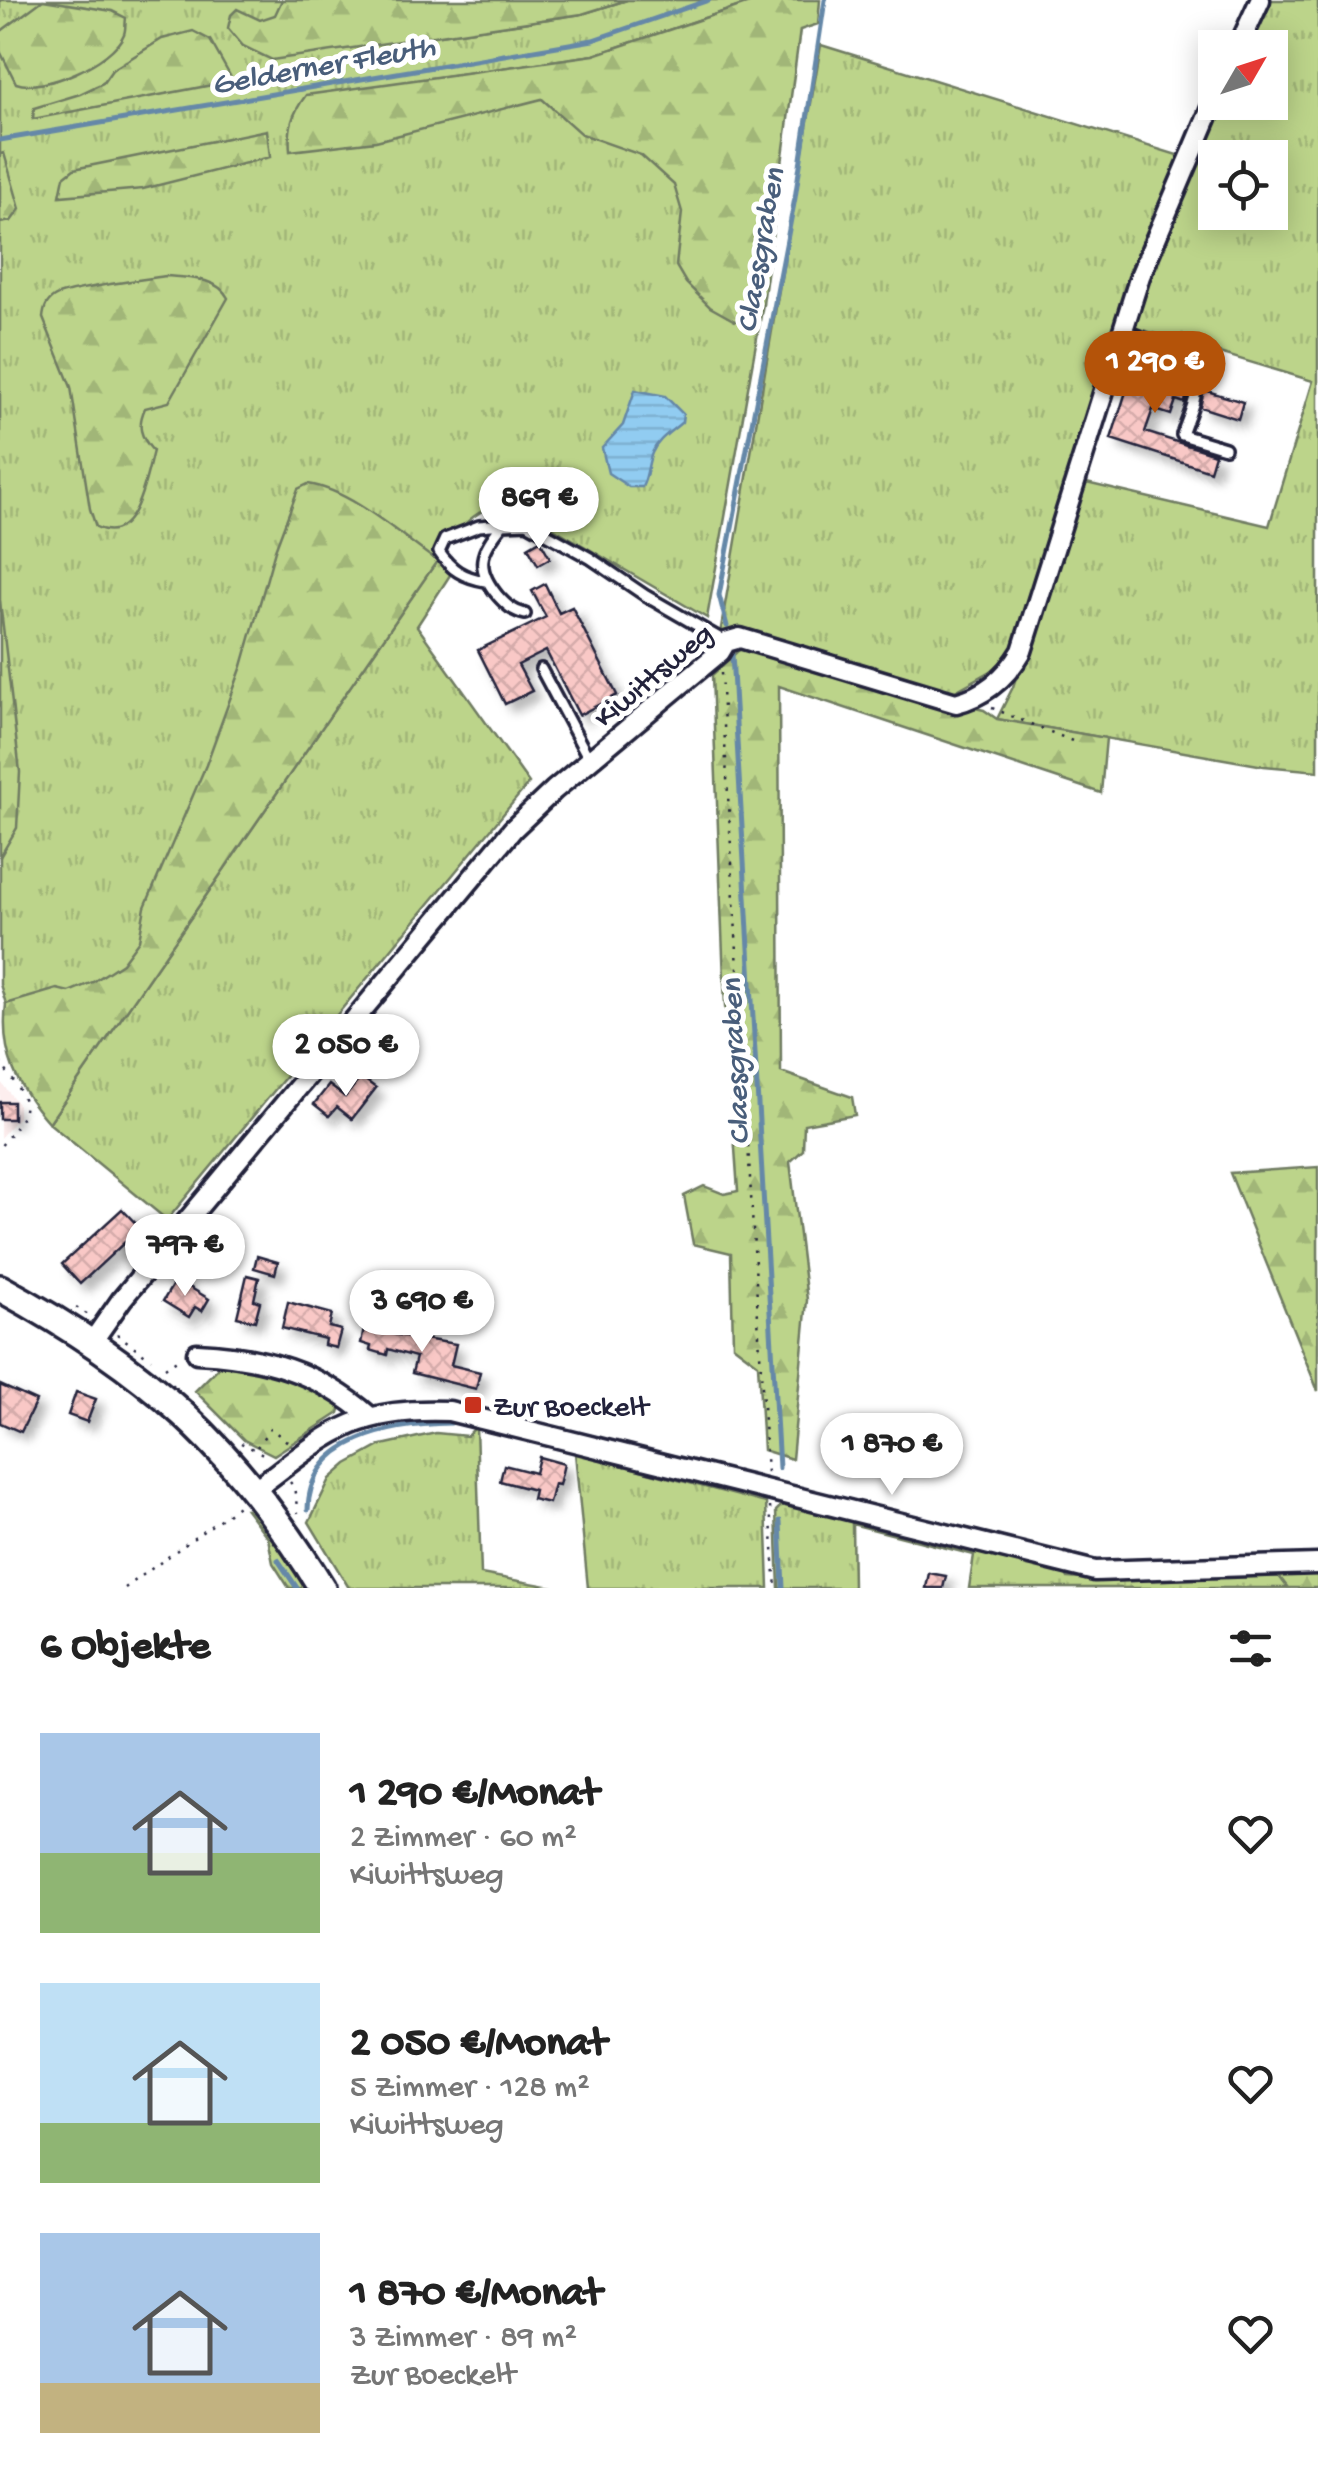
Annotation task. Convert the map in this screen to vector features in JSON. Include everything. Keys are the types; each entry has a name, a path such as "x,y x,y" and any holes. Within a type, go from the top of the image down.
{"street":[{"path":"1246,30 1260,0"},
{"path":"972,700 1009,672 1022,651 1140,276 1206,120"},
{"name":"Kiwittsweg","path":"92,1342 122,1299 513,829 723,647 740,638 956,703 972,700"},
{"path":"0,1288 92,1342 173,1404 254,1490 322,1588"},
{"path":"197,1353 239,1355 292,1370 341,1391 368,1416"},
{"path":"254,1490 335,1431 368,1416 412,1410 467,1414 768,1492 1095,1570 1318,1564"}],"lane":[{"path":"1123,330 1162,345 1194,372 1197,384 1182,435 1225,448"},
{"path":"485,580 466,577 448,566 438,552 445,539 478,526 527,522 590,558 723,647"},
{"path":"503,524 488,542 481,564 485,580 512,610 525,614"},
{"path":"541,669 590,762"}],"path":[{"path":"723,647 776,1588"},
{"path":"972,700 1077,743"},
{"path":"0,1062 26,1103 26,1113 0,1147"},
{"path":"163,1369 174,1360 197,1353"},
{"path":"256,1449 270,1428 288,1442"},
{"path":"281,1470 294,1487 297,1510 304,1522"},
{"path":"124,1588 236,1509 254,1490"}],"shaded area":[{"path":"0,1081 18,1104 18,1117 0,1138"}],"green space":[{"path":"0,0 349,0 344,49 582,14 627,0 758,0 594,55 348,90 734,50 763,304 707,618 512,504 477,514 459,530 437,560 452,572 417,626 529,783 167,1220 49,1123 436,562 108,1002 6,1004 0,984"},
{"path":"43,0 112,11 126,18 124,34 106,55 76,73 43,84 16,83 0,51 0,32"},
{"path":"282,0 627,0 582,14 272,60 243,46 228,28 237,9 260,20 275,15"},
{"path":"758,0 820,0 818,24 800,30 763,304 746,319 735,321 710,307 686,283 676,266 682,212 674,185 641,155 581,134 542,99 376,141 290,151 292,121 306,95 594,55"},
{"path":"1263,0 1318,0 1318,771 1264,766 997,719 1013,687 1078,481 1269,526 1313,381 1126,325 1198,149 1198,230 1288,230 1288,140 1202,140 1210,120 1288,120 1288,30 1249,30"},
{"path":"193,31 210,40 233,81 33,119 34,108 103,83 112,70 162,39"},
{"path":"821,45 1187,158 1016,650 991,671 943,698 779,645 720,634"},
{"path":"267,130 270,157 143,189 60,196 64,177 74,169"},
{"path":"4,153 20,209 11,221 0,223 0,154"},
{"path":"166,276 209,282 228,298 169,402 145,408 141,431 153,451 142,491 130,518 110,531 96,527 90,509 71,387 44,312 49,301 61,294"},
{"path":"308,484 358,504 437,561 49,1123 13,1069 6,1039 6,1004 57,989 69,992 93,982 122,963 139,940 145,907 206,765 242,666 275,550 298,489"},
{"path":"0,601 20,772 17,828 0,857"},
{"path":"740,649 769,650 887,688 984,710 997,719 1106,738 1101,793 779,686 781,1072 852,1097 855,1115 804,1124 803,1150 790,1162 807,1300 792,1459 763,1450 758,1364 733,1345 731,1253 693,1244 684,1196 704,1186 724,1194 738,1191 725,1006 712,675"},
{"path":"1318,1167 1318,1391 1230,1173"},
{"path":"249,1365 343,1398 339,1413 274,1455 244,1440 195,1391 219,1367"},
{"path":"476,1427 481,1574 558,1588 349,1588 309,1522 330,1479 347,1464 382,1445 436,1433 467,1436"},
{"path":"575,1453 766,1503 769,1588 588,1588"},
{"path":"784,1503 1064,1571 1068,1578 1081,1579 1083,1574 1318,1574 1279,1575 1288,1588 969,1588 974,1555 852,1524 853,1588 779,1588 776,1511"},
{"path":"246,1509 254,1509 310,1588 289,1588 273,1563 268,1538"},
{"path":"1318,1574 1318,1588 1288,1588 1278,1575"}],"water":[{"path":"635,390 665,396 683,414 682,422 655,448 642,487 629,487 608,473 602,448 623,425"}],"building":[{"path":"1135,363 1183,379 1181,383 1188,385 1185,403 1176,400 1171,415 1153,409 1145,432 1215,454 1210,471 1111,439"},
{"path":"1204,390 1243,402 1238,419 1200,407"},
{"path":"540,540 550,558 538,565 528,547"},
{"path":"545,584 559,613 572,607 617,695 579,715 546,651 518,665 532,691 505,704 478,650 546,617 532,591"},
{"path":"361,1077 376,1088 352,1119 337,1107 329,1116 314,1104 329,1085 345,1097"},
{"path":"0,1102 13,1102 13,1119 0,1119"},
{"path":"122,1209 140,1228 80,1284 62,1264"},
{"path":"257,1256 278,1262 275,1274 254,1268"},
{"path":"247,1275 259,1278 254,1300 260,1302 255,1321 237,1317"},
{"path":"176,1279 209,1299 202,1311 195,1307 189,1317 163,1301"},
{"path":"288,1302 332,1314 329,1327 341,1330 336,1348 324,1345 325,1339 282,1328"},
{"path":"377,1321 394,1326 392,1334 456,1344 451,1365 480,1372 476,1389 412,1373 416,1357 388,1349 387,1355 370,1350 371,1346 361,1343 364,1329 374,1332"},
{"path":"0,1385 36,1401 21,1432 0,1423"},
{"path":"76,1392 96,1399 87,1422 68,1415"},
{"path":"539,1457 564,1464 549,1503 532,1499 534,1490 500,1481 504,1465 535,1473"},
{"path":"929,1573 946,1576 943,1588 926,1588"}],"waterway":[{"name":"Gelderner Fleuth","path":"0,140 593,40 709,0"},
{"name":"Claesgraben","path":"727,626 719,595 795,198 825,0"},
{"name":"Claesgraben","path":"732,654 779,1468"},
{"path":"308,1510 312,1485 338,1451 381,1432 451,1423"},
{"name":"Claesgraben","path":"780,1521 783,1588"},
{"path":"278,1560 297,1588"}],"place":[{"name":"Zur Boeckelt","path":"473,1405"}]}
